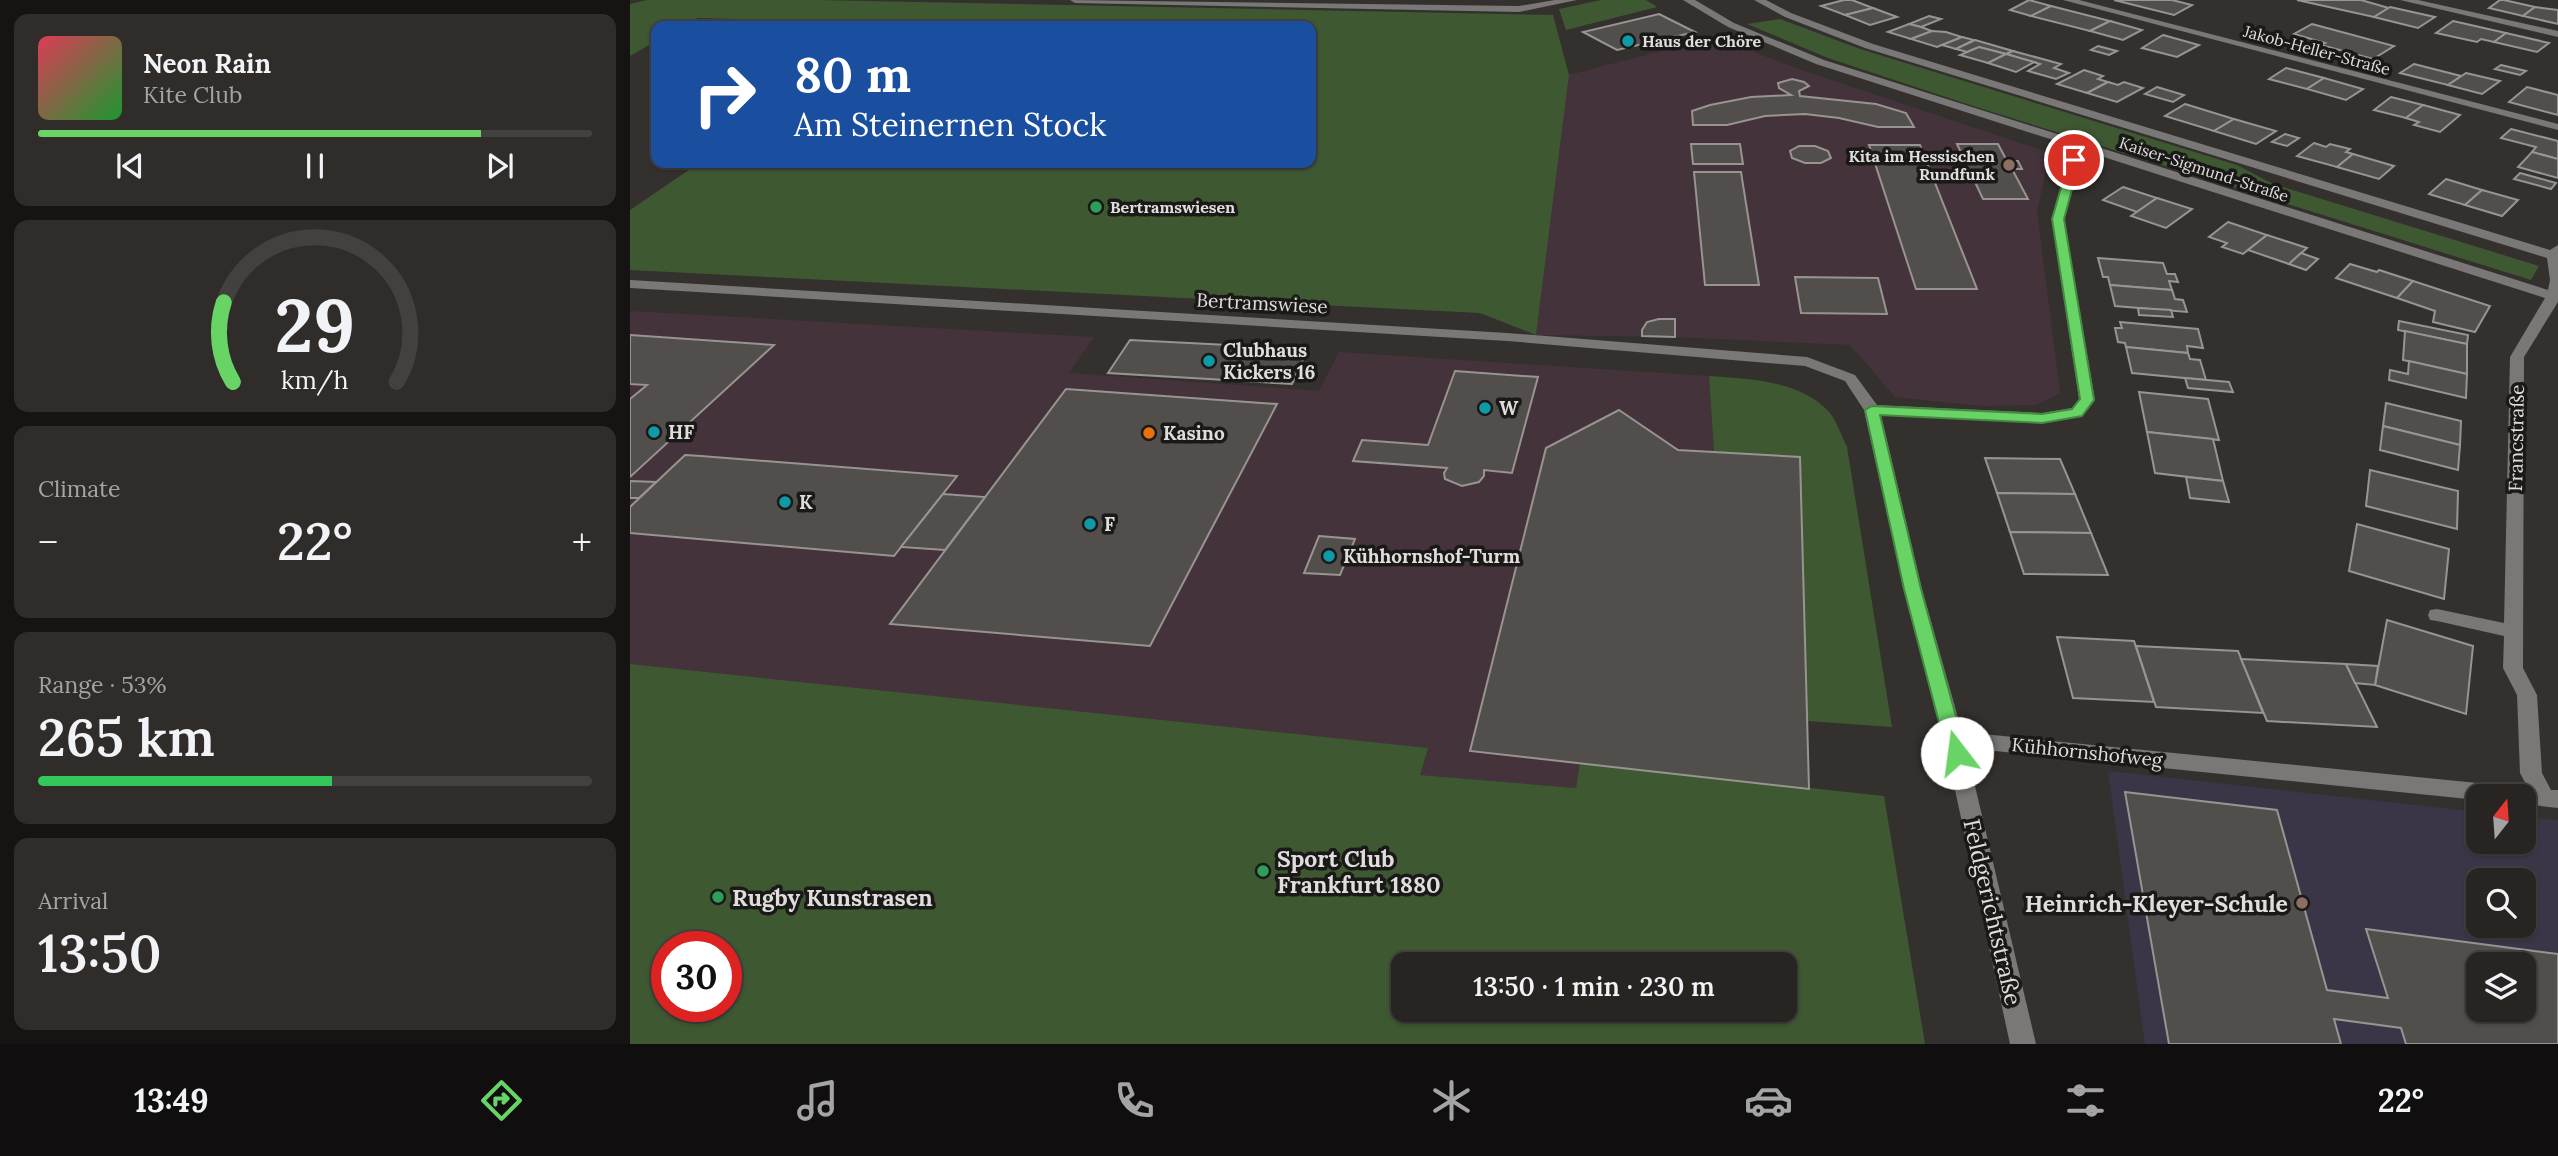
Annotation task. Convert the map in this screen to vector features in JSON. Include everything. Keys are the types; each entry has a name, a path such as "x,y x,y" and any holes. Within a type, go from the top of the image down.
{"street":[{"path":"1075,0 1231,1 1519,9 1572,0"},
{"name":"Kaiser-Sigmund-Straße","path":"1688,0 1731,25 1820,62 2556,297"},
{"name":"Kaiser-Sigmund-Straße","path":"1759,0 1788,15 1869,46 2556,254"},
{"name":"Jakob-Heller-Straße","path":"2068,0 2558,128"},
{"path":"2405,0 2558,34"},
{"path":"1953,739 1913,589 1872,410 2042,418 2077,412 2087,400 2058,219 2074,160 2086,148"},
{"name":"Francstraße","path":"2551,798 2532,773 2526,695 2513,668 2513,631 2517,357 2556,297 2556,254"},
{"name":"Bertramswiese","path":"630,284 1507,337 1807,362 1850,378 1872,410"},
{"path":"2437,615 2513,631"},
{"name":"Kühhornshofweg","path":"1953,739 2551,798"},
{"name":"Feldgerichtstraße","path":"1953,739 2023,1044"}],"shaded area":[{"path":"1714,37 1804,71 2044,151 2049,157 2037,211 2060,393 2036,405 1982,406 1895,397 1850,345 1675,337 1536,335 1569,75"},
{"path":"630,311 1094,337 1069,373 1319,391 1339,352 1709,376 1714,452 1800,457 1809,789 1580,763 1576,788 1420,775 1427,748 630,664"},
{"name":"Heinrich-Kleyer-Schule","path":"2108,771 2466,811 2466,854 2536,854 2536,818 2558,820 2558,1044 2145,1044"}],"green space":[{"name":"Bertramswiesen","path":"647,0 817,0 1553,15 1569,75 1536,335 1480,313 630,270 630,210 692,168 1316,168 1316,21 820,21 698,18 692,21 651,21 651,44 630,56 630,4"},
{"path":"1601,0 1646,0 1657,7 1566,30 1559,9"},
{"path":"1780,19 1860,49 2237,165 2273,184 2539,266 2531,280 1973,106 1828,58 1747,24"},
{"path":"1709,376 1757,380 1790,388 1818,402 1835,421 1847,447 1892,727 1807,721 1800,458 1714,452"},
{"name":"Sport Club Frankfurt 1880","path":"630,664 1428,748 1420,775 1576,788 1580,763 1884,796 1925,1044 630,1044"}],"building":[{"path":"1852,0 1873,8 1845,15 1821,6"},
{"path":"2029,0 2051,6 2031,16 2010,10"},
{"path":"2114,0 2172,0 2192,5 2174,15"},
{"path":"2297,0 2361,0 2389,8 2374,17"},
{"path":"2500,0 2535,7 2523,16 2489,8"},
{"path":"2051,6 2110,21 2090,31 2031,16"},
{"path":"2390,7 2435,17 2418,28 2374,17"},
{"path":"2535,7 2558,10 2558,24 2523,16"},
{"path":"1873,8 1897,17 1870,25 1845,15"},
{"name":"Haus der Chöre","path":"1659,14 1695,32 1617,50 1583,32"},
{"path":"1929,16 1941,19 1921,27 1909,24"},
{"path":"2110,21 2142,30 2123,40 2090,31"},
{"path":"2453,21 2506,33 2494,42 2481,39 2477,42 2436,33"},
{"path":"1909,24 1932,31 1911,39 1888,32"},
{"path":"2312,24 2394,46 2373,59 2321,45 2325,43 2294,34"},
{"path":"1932,31 1962,37 1937,47 1911,39"},
{"path":"2506,33 2549,43 2537,52 2494,42"},
{"path":"2163,35 2199,45 2177,57 2142,48"},
{"path":"1962,37 1974,40 1956,49 1942,45"},
{"path":"1975,40 2013,51 2006,54 1979,47 1967,52 1956,49"},
{"path":"2098,46 2117,51 2109,55 2091,50"},
{"path":"1979,47 2006,54 1988,63 1960,55"},
{"path":"2013,51 2061,64 2054,68 2069,73 2056,79 2028,71 2040,64 2006,54"},
{"path":"2006,54 2034,62 2016,72 1988,63"},
{"path":"2414,64 2461,76 2448,85 2400,73"},
{"path":"2501,65 2526,71 2520,75 2495,69"},
{"path":"2286,68 2324,78 2307,89 2269,79"},
{"path":"2084,70 2103,76 2098,79 2108,82 2087,93 2057,84"},
{"path":"2466,73 2500,81 2482,94 2448,85"},
{"path":"2324,78 2363,89 2346,100 2307,89"},
{"path":"1792,79 1809,86 1799,91 1800,96 1876,104 1906,113 1914,127 1878,127 1805,114 1765,116 1727,125 1693,125 1692,111 1710,105 1751,97 1791,95 1779,88 1778,83"},
{"path":"2108,82 2118,85 2124,82 2143,88 2117,102 2087,93"},
{"path":"2157,87 2184,95 2173,102 2145,94"},
{"path":"2527,87 2558,95 2558,115 2509,102"},
{"path":"2391,97 2423,105 2406,118 2374,110"},
{"path":"2185,104 2234,119 2214,131 2165,116"},
{"path":"2423,105 2460,115 2440,132 2414,125 2419,122 2406,118"},
{"path":"2234,119 2276,131 2256,144 2214,131"},
{"path":"2511,129 2558,141 2558,159 2532,152 2536,147 2501,138"},
{"path":"2285,134 2299,138 2287,146 2272,142"},
{"path":"2314,143 2350,149 2346,152 2353,154 2337,167 2297,156"},
{"path":"1691,144 1740,144 1743,164 1693,164"},
{"path":"1957,144 1998,144 2007,161 2018,161 2022,169 2012,169 2028,199 1983,199"},
{"path":"1869,145 1920,145 1977,289 1916,289"},
{"path":"1799,146 1815,146 1828,151 1831,158 1821,163 1805,163 1792,158 1790,151"},
{"path":"2532,152 2558,159 2558,178 2518,167"},
{"path":"2353,154 2394,166 2379,179 2337,167"},
{"path":"1694,172 1741,172 1759,285 1705,285"},
{"path":"2520,173 2556,183 2551,189 2514,179"},
{"path":"2446,179 2482,190 2465,205 2429,194"},
{"path":"2123,187 2157,198 2137,212 2103,200"},
{"path":"2482,190 2518,200 2502,216 2465,205"},
{"path":"2157,198 2192,209 2166,228 2131,216"},
{"path":"2228,222 2267,235 2243,254 2222,247 2227,243 2209,237"},
{"path":"2267,235 2307,248 2289,264 2248,250"},
{"path":"2301,253 2318,259 2306,270 2289,264"},
{"path":"2098,258 2163,263 2167,274 2175,274 2178,282 2169,281 2172,290 2110,285 2108,277 2103,277"},
{"path":"2350,264 2413,281 2397,298 2336,278"},
{"path":"1795,277 1878,278 1887,314 1801,313"},
{"path":"2413,281 2490,306 2475,332 2433,322 2435,311 2397,298"},
{"path":"2110,285 2172,290 2175,299 2183,300 2187,312 2115,306"},
{"path":"2138,308 2171,310 2173,317 2139,315"},
{"path":"1675,319 1675,337 1642,336 1647,322"},
{"path":"2399,321 2468,335 2467,344 2398,330"},
{"path":"2120,322 2198,329 2203,348 2187,346 2188,353 2126,347 2125,343 2118,342 2115,328 2122,328"},
{"path":"2405,331 2467,344 2467,374 2403,360"},
{"name":"HF","path":"630,335 774,345 630,477 630,399 647,385 630,384"},
{"name":"Clubhaus Kickers 16","path":"1130,340 1308,349 1292,384 1108,373"},
{"path":"2126,347 2188,353 2190,359 2200,360 2206,380 2132,373"},
{"path":"2409,361 2467,374 2466,398 2389,380 2390,370 2408,374"},
{"name":"W","path":"1455,371 1538,377 1512,473 1484,470 1484,476 1479,482 1462,486 1445,479 1447,468 1353,461 1362,440 1428,445"},
{"path":"2185,378 2229,382 2233,392 2188,388"},
{"name":"F","path":"1066,389 1277,404 1150,646 890,624"},
{"path":"2139,392 2208,399 2219,440 2147,432"},
{"path":"2386,403 2461,421 2460,445 2383,426"},
{"path":"1619,410 1678,450 1800,457 1809,789 1470,751 1546,448"},
{"path":"2383,426 2460,445 2458,470 2380,450"},
{"path":"2147,432 2213,439 2223,481 2155,473"},
{"name":"K","path":"685,455 957,476 894,556 630,533 630,507"},
{"path":"1985,458 2060,459 2075,494 1997,493"},
{"path":"2370,470 2458,491 2457,529 2366,506"},
{"path":"2186,477 2223,481 2229,502 2190,498"},
{"path":"630,481 656,482 639,498 630,498"},
{"path":"1997,493 2075,494 2091,533 2010,532"},
{"path":"943,494 985,497 945,550 901,547"},
{"path":"2357,524 2449,549 2444,599 2349,571"},
{"path":"2010,532 2091,533 2108,575 2024,574"},
{"name":"Kühhornshof-Turm","path":"1319,536 1355,539 1340,575 1304,573"},
{"path":"2387,620 2473,646 2466,714 2375,685"},
{"path":"2057,637 2134,641 2154,702 2073,698"},
{"path":"2136,646 2238,651 2263,713 2156,707"},
{"path":"2241,659 2346,664 2377,727 2267,721"},
{"path":"2346,664 2378,666 2375,685 2355,683"},
{"path":"2125,792 2277,810 2327,990 2388,998 2366,929 2558,954 2558,1044 2406,1044 2401,1028 2334,1019 2341,1044 2169,1044"}],"place":[{"name":"Haus der Chöre","path":"1628,41"},
{"name":"Kita im Hessischen Rundfunk","path":"2009,165"},
{"name":"Bertramswiesen","path":"1096,207"},
{"name":"Clubhaus Kickers 16","path":"1209,361"},
{"name":"W","path":"1485,408"},
{"name":"HF","path":"654,432"},
{"name":"Kasino","path":"1149,433"},
{"name":"K","path":"785,502"},
{"name":"F","path":"1090,524"},
{"name":"Kühhornshof-Turm","path":"1329,556"},
{"name":"Sport Club Frankfurt 1880","path":"1263,871"},
{"name":"Rugby Kunstrasen","path":"718,897"},
{"name":"Heinrich-Kleyer-Schule","path":"2302,903"}],"route":[{"path":"1957,753 1913,589 1872,410 2042,418 2077,412 2087,400 2058,219 2074,160"}]}
